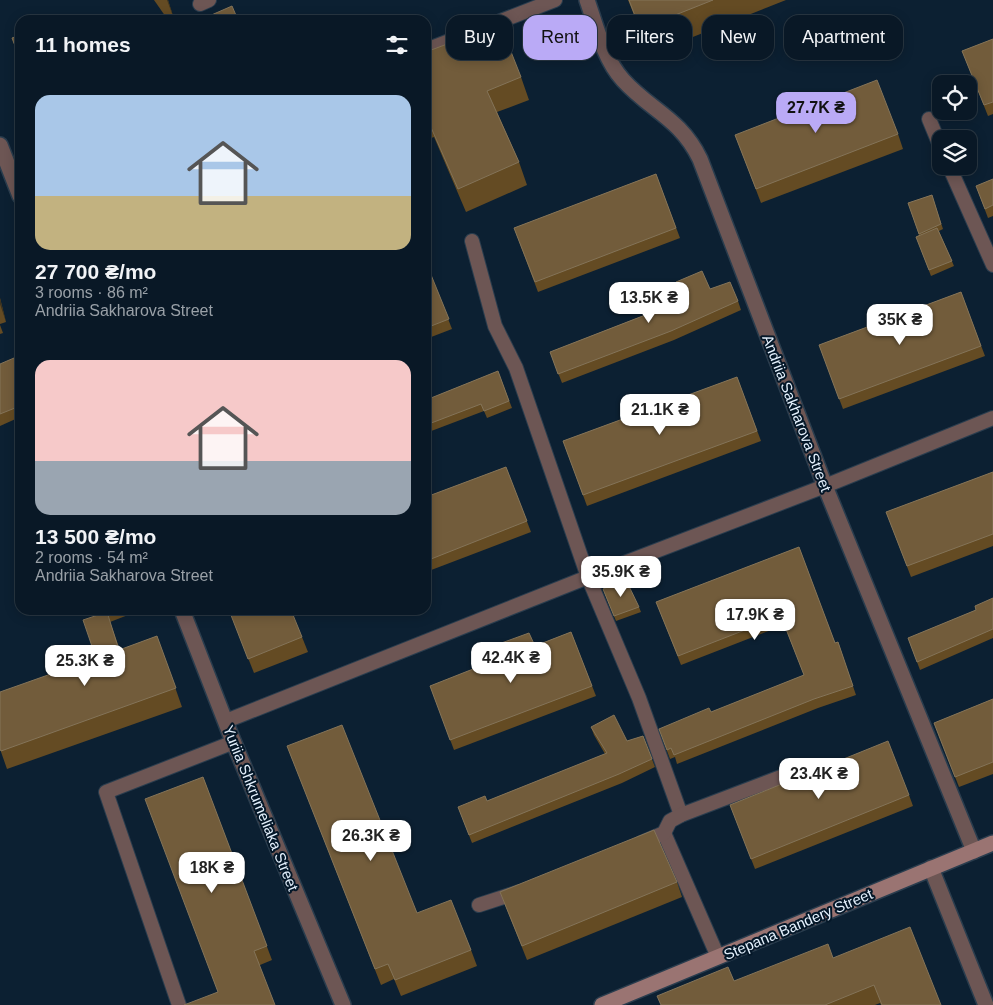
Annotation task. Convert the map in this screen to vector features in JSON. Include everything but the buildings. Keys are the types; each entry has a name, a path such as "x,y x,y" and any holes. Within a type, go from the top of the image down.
{"street":[{"name":"Andriia Sakharova Street","path":"587,0 605,50 617,73 632,90 679,127 693,144 825,486 974,851"},
{"path":"0,145 15,183"},
{"name":"Yuriia Shkrumeliaka Street","path":"184,615 234,742 343,1005"},
{"name":"Stepana Bandery Street","path":"602,1005 993,843"},
{"path":"931,868 986,1005"}],"lane":[{"path":"431,48 555,0"},
{"path":"929,119 934,130"},
{"path":"954,175 993,265"},
{"path":"472,241 495,326 516,368 588,577 639,698 682,816"},
{"path":"226,721 588,577 825,486 993,418"},
{"path":"179,1005 106,792 234,742"},
{"path":"628,848 664,833 670,821 786,775"},
{"path":"664,833 718,957"},
{"path":"479,905 530,888"}]}
